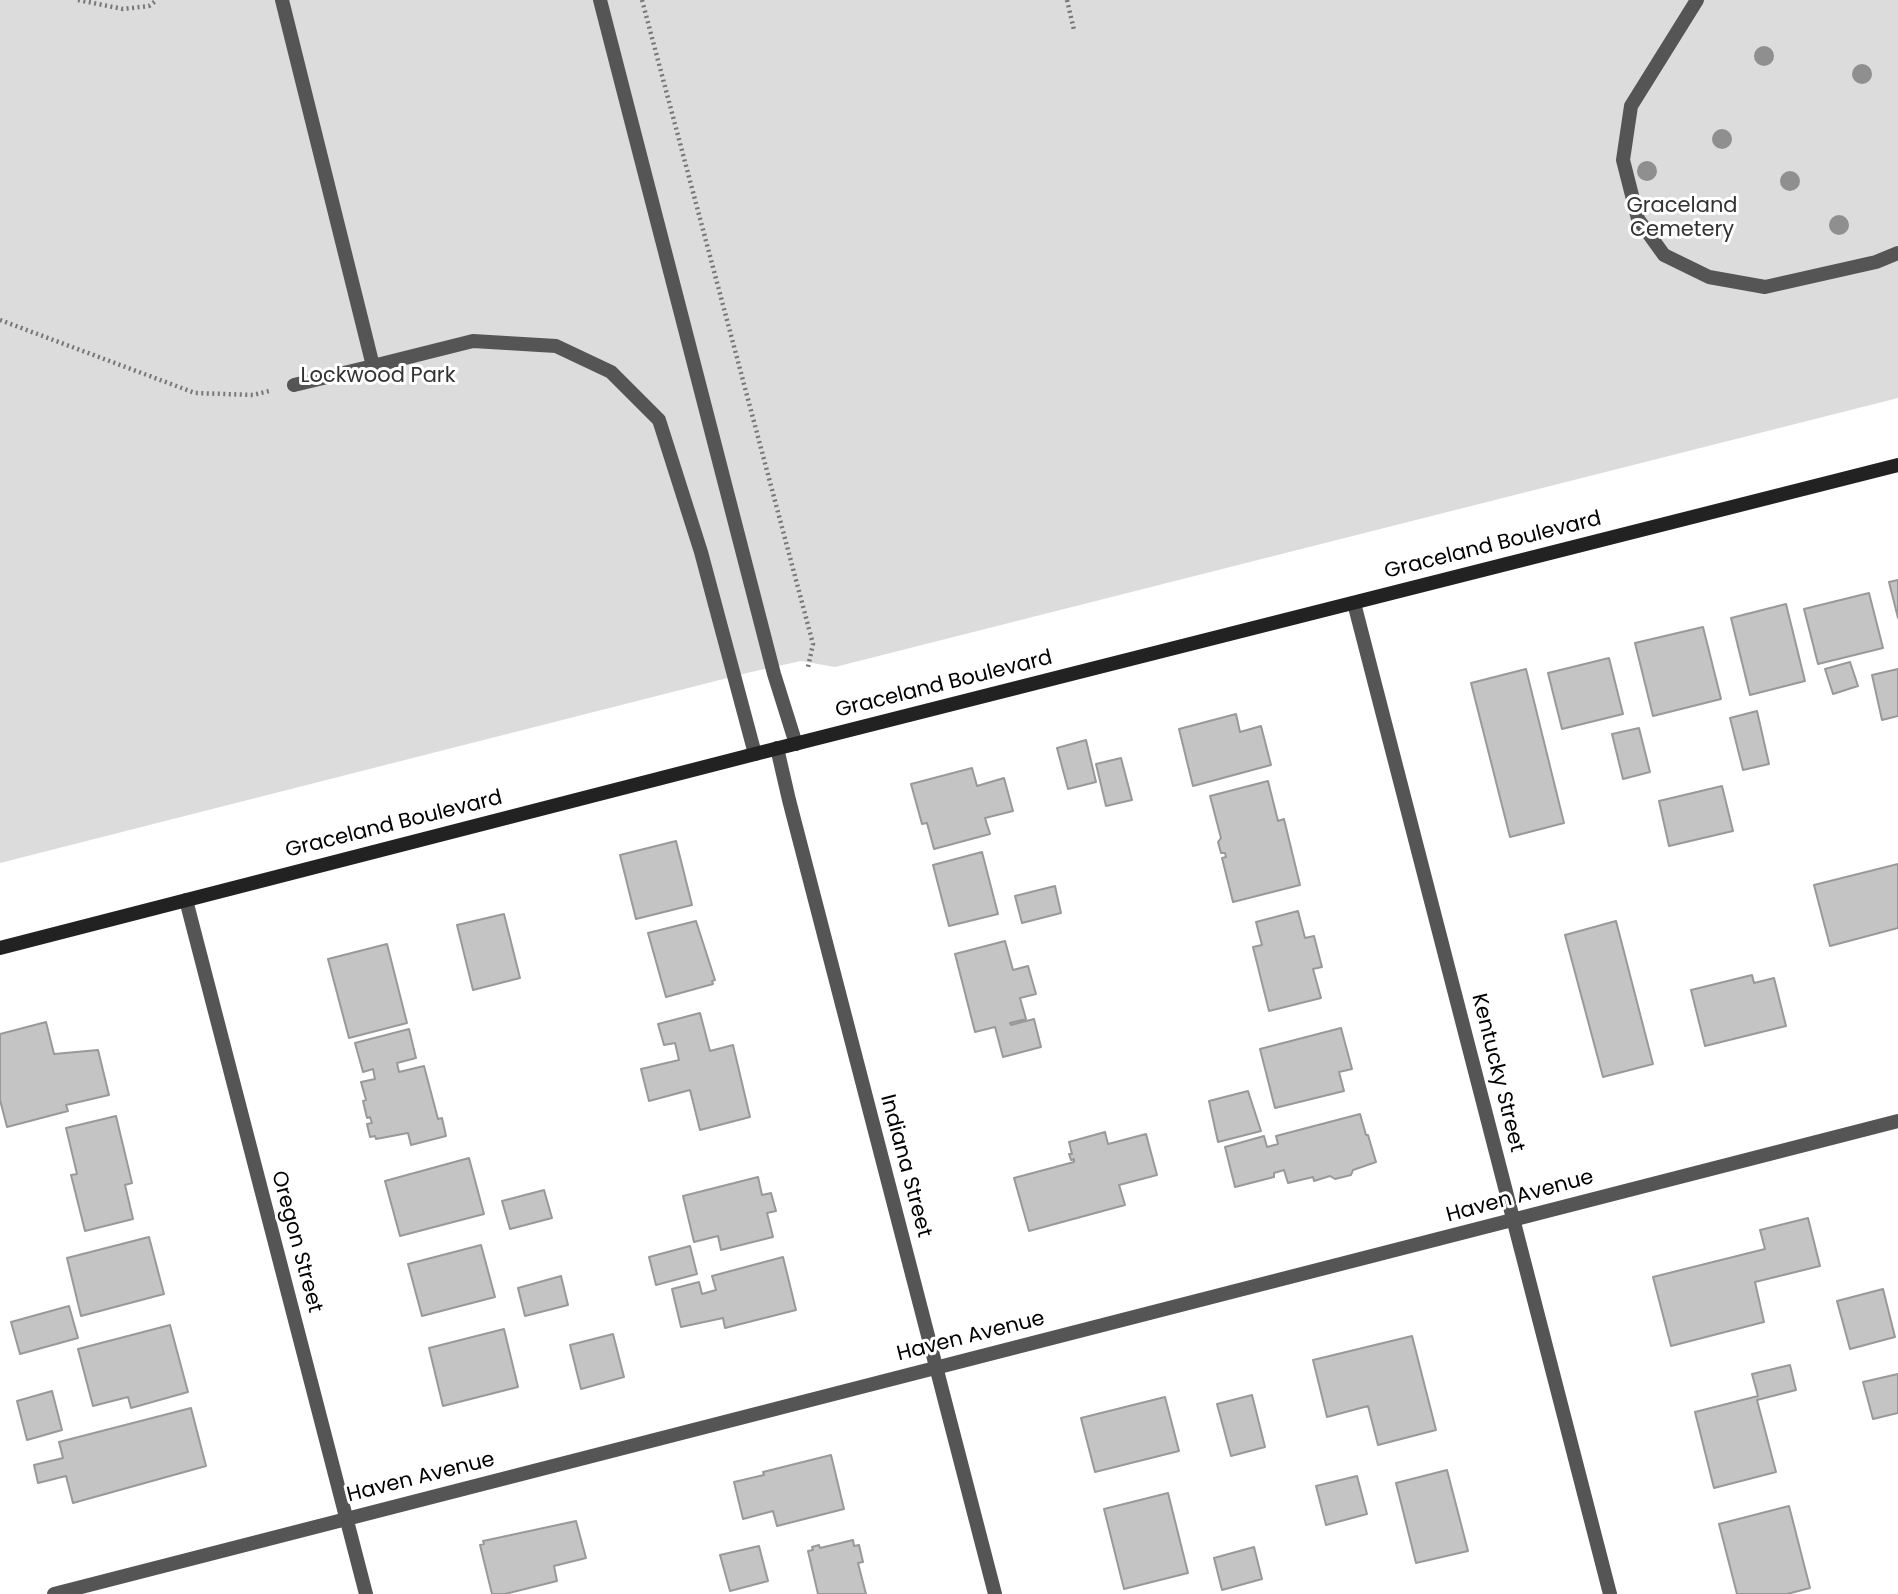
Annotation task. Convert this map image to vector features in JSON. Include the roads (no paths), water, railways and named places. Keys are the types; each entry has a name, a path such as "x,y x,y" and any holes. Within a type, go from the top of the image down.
{"street":[{"path":"282,0 373,366"},
{"path":"600,0 774,674 796,744"},
{"path":"1697,0 1630,106 1623,160 1638,219 1664,256 1709,277 1766,287 1875,262 1898,253"},
{"path":"294,385 473,341 556,346 611,372 659,420 701,552 755,754"},
{"name":"Graceland Boulevard","path":"0,948 777,748 1898,465"},
{"name":"Kentucky Street","path":"1354,603 1610,1594"},
{"name":"Indiana Street","path":"777,748 995,1594"},
{"name":"Oregon Street","path":"186,900 366,1594"},
{"name":"Haven Avenue","path":"54,1594 1898,1121"}],"park label":[{"name":"Graceland Cemetery","path":"1682,219"},
{"name":"Lockwood Park","path":"378,377"}]}
